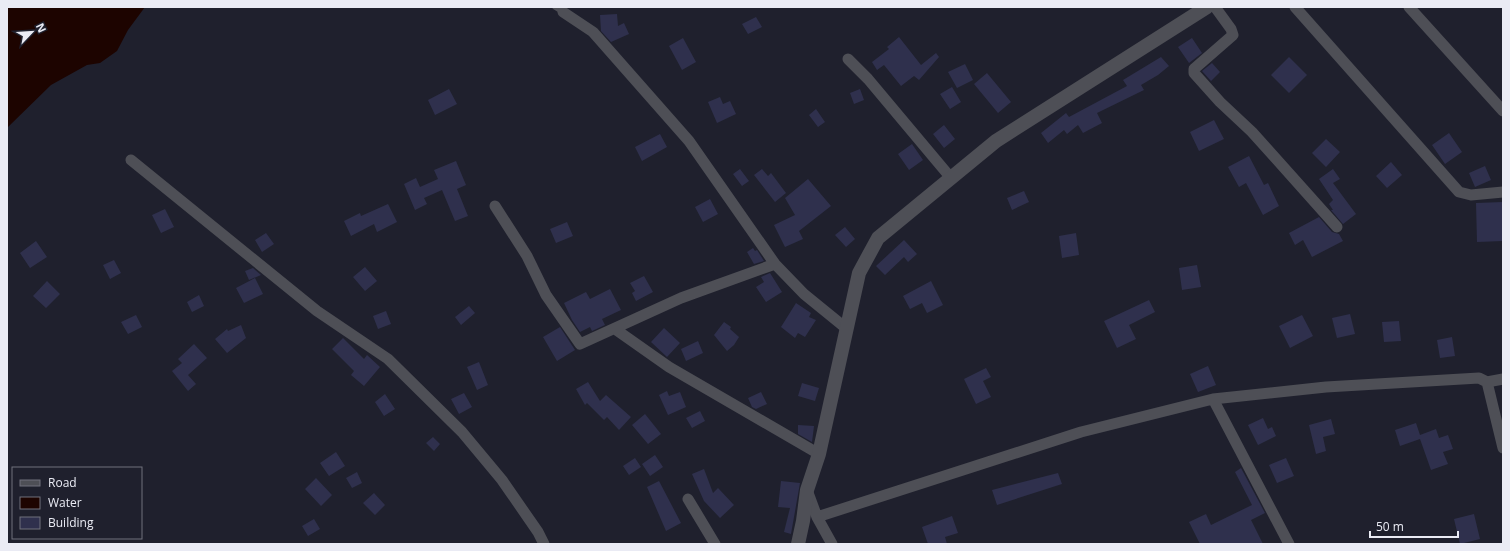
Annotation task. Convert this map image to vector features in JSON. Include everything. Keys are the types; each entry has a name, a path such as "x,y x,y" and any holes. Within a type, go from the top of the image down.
{"street":[{"path":"798,544 807,490 819,454 859,273 878,238 996,141 1207,7"},
{"path":"1215,7 1231,28 1233,35 1194,69 1194,73 1220,102 1252,132 1337,227"},
{"path":"1295,7 1459,192 1471,195 1503,192"},
{"path":"1409,7 1503,111"},
{"path":"559,9 593,32 689,141 775,264 804,294 847,329"},
{"path":"848,59 868,79 951,178"},
{"path":"131,160 317,311 388,359 467,438 502,480 538,532 544,544"},
{"path":"495,206 527,256 546,295 580,344 681,298 775,264"},
{"path":"615,329 669,368 819,454"},
{"path":"817,517 1081,432 1213,399 1326,386 1479,378 1487,382 1503,379"},
{"path":"1487,382 1503,448"},
{"path":"1213,399 1289,544"},
{"path":"807,490 817,517 832,544"},
{"path":"688,499 715,544"}],"water":[{"path":"7,7 145,7 128,30 117,51 100,63 87,65 51,85 7,128"}],"building":[{"path":"617,14 618,26 624,23 629,34 611,42 601,31 600,15"},
{"path":"756,17 762,27 748,34 742,24"},
{"path":"899,37 921,65 936,53 939,57 919,80 914,76 901,86 884,65 877,70 872,62 889,49 887,47"},
{"path":"683,38 696,62 682,70 669,46"},
{"path":"1192,38 1202,53 1189,63 1178,47"},
{"path":"1161,57 1169,66 1158,75 1141,85 1144,90 1097,113 1102,123 1083,133 1078,125 1067,134 1064,130 1048,143 1041,133 1066,113 1069,117 1127,86 1123,80"},
{"path":"1289,57 1307,75 1289,93 1271,75"},
{"path":"1212,63 1220,72 1211,81 1202,71"},
{"path":"965,64 973,80 957,88 948,72"},
{"path":"987,73 1011,102 998,113 974,84"},
{"path":"952,87 961,102 950,109 940,94"},
{"path":"449,89 457,104 435,115 428,100"},
{"path":"860,89 864,100 854,104 850,93"},
{"path":"720,97 723,104 730,101 736,114 717,123 708,102"},
{"path":"816,109 825,122 818,127 809,115"},
{"path":"1214,120 1224,139 1199,151 1190,132"},
{"path":"944,125 955,139 944,148 933,134"},
{"path":"1449,133 1462,152 1445,164 1432,145"},
{"path":"660,134 667,147 642,161 635,147"},
{"path":"1326,139 1340,152 1326,167 1312,153"},
{"path":"912,144 923,160 909,170 898,154"},
{"path":"1249,156 1264,185 1268,183 1279,206 1263,215 1246,183 1239,187 1228,167"},
{"path":"456,161 466,185 457,189 468,216 455,221 442,190 424,198 427,204 415,210 404,184 416,178 420,187 438,179 434,170"},
{"path":"1391,162 1402,175 1387,188 1376,176"},
{"path":"1485,166 1491,180 1475,187 1469,173"},
{"path":"740,169 749,181 742,186 733,174"},
{"path":"762,169 768,176 771,173 786,193 775,202 754,175"},
{"path":"1333,169 1340,179 1333,183 1356,214 1343,224 1331,210 1333,210 1329,204 1333,200 1319,179"},
{"path":"808,179 831,206 799,231 803,239 785,247 774,225 795,215 785,198"},
{"path":"1024,191 1029,202 1012,210 1007,198"},
{"path":"710,199 718,214 703,222 695,207"},
{"path":"1503,202 1503,241 1477,242 1476,203"},
{"path":"388,204 397,222 377,232 374,224 351,236 344,221 360,213 361,216"},
{"path":"165,209 174,227 161,233 152,215"},
{"path":"1319,217 1332,232 1339,234 1343,241 1312,257 1303,240 1295,245 1289,233"},
{"path":"567,222 573,236 556,243 550,229"},
{"path":"845,227 855,239 846,247 835,235"},
{"path":"266,233 274,244 262,252 255,240"},
{"path":"1076,233 1079,255 1062,258 1059,236"},
{"path":"904,240 917,254 908,262 904,257 885,275 876,266"},
{"path":"36,241 47,257 30,268 20,253"},
{"path":"753,248 755,251 757,250 764,261 754,264 747,252"},
{"path":"114,260 121,273 110,279 103,265"},
{"path":"1197,265 1201,287 1182,290 1179,268"},
{"path":"365,267 377,281 365,291 353,277"},
{"path":"253,268 261,275 249,280 245,271"},
{"path":"770,273 782,292 766,302 756,287 764,282 761,277"},
{"path":"644,276 653,292 636,301 632,293 635,291 630,283"},
{"path":"255,278 263,294 244,303 236,288"},
{"path":"47,281 60,294 46,308 33,296"},
{"path":"931,281 943,305 927,313 922,303 910,309 903,296"},
{"path":"610,289 621,310 602,319 605,325 592,331 590,327 580,332 572,320 564,303 586,292 590,299"},
{"path":"199,295 204,306 192,312 187,302"},
{"path":"1149,300 1155,312 1129,325 1136,339 1117,348 1104,321"},
{"path":"796,303 811,313 809,317 816,320 805,337 798,333 795,338 781,327"},
{"path":"469,306 475,313 461,325 455,317"},
{"path":"386,311 391,324 378,329 373,316"},
{"path":"1350,314 1355,334 1337,338 1332,318"},
{"path":"136,315 142,327 128,334 121,322"},
{"path":"1302,315 1313,336 1290,348 1279,326"},
{"path":"1399,321 1401,341 1384,342 1382,322"},
{"path":"724,322 731,327 730,329 739,337 734,345 727,351 714,335"},
{"path":"241,325 246,338 227,353 215,339 227,329 228,331"},
{"path":"560,327 575,350 557,361 543,337"},
{"path":"664,328 680,343 667,357 651,342"},
{"path":"1452,337 1455,356 1440,358 1437,340"},
{"path":"343,338 364,359 367,355 380,367 364,386 351,375 354,371 332,349"},
{"path":"698,341 703,353 686,361 681,349"},
{"path":"194,344 207,358 188,375 196,384 188,391 172,371 182,363 178,359"},
{"path":"479,362 488,385 477,390 467,367"},
{"path":"1208,366 1216,385 1198,392 1190,374"},
{"path":"986,368 991,377 983,381 991,397 976,404 964,379"},
{"path":"588,382 600,401 606,395 631,417 619,430 607,417 604,420 587,403 585,405 576,389"},
{"path":"802,383 819,388 815,401 798,396"},
{"path":"667,391 669,396 680,392 686,407 668,415 659,395"},
{"path":"761,392 767,404 756,409 752,407 748,398"},
{"path":"464,393 472,407 459,414 451,399"},
{"path":"385,394 395,409 384,416 375,402"},
{"path":"700,411 705,421 692,428 686,418"},
{"path":"645,414 661,434 648,444 632,425"},
{"path":"1263,418 1268,429 1272,427 1276,436 1258,445 1248,425"},
{"path":"1331,419 1335,434 1323,437 1326,451 1316,454 1309,425"},
{"path":"1416,423 1420,435 1436,429 1439,438 1448,435 1453,449 1443,452 1448,464 1431,470 1420,439 1400,446 1395,430"},
{"path":"798,425 814,426 812,442 798,434"},
{"path":"433,437 440,444 434,451 426,443"},
{"path":"336,452 345,466 329,476 320,463"},
{"path":"655,455 663,467 650,476 642,464"},
{"path":"635,458 641,467 629,475 623,466"},
{"path":"1286,458 1294,476 1277,483 1269,465"},
{"path":"1241,468 1265,513 1251,520 1263,544 1200,544 1189,522 1206,514 1211,525 1252,505 1235,472"},
{"path":"704,469 713,493 718,488 734,505 720,518 704,501 692,474"},
{"path":"357,472 362,483 352,488 346,478"},
{"path":"1058,473 1062,484 997,505 992,490"},
{"path":"316,478 332,495 321,506 305,489"},
{"path":"659,481 681,523 666,531 647,487"},
{"path":"781,481 800,483 791,534 784,532 790,508 778,507"},
{"path":"374,493 385,505 375,515 363,503"},
{"path":"1474,514 1480,539 1460,544 1454,519"},
{"path":"952,516 958,533 945,537 947,544 928,544 922,527"},
{"path":"314,519 320,529 308,536 302,526"}]}
